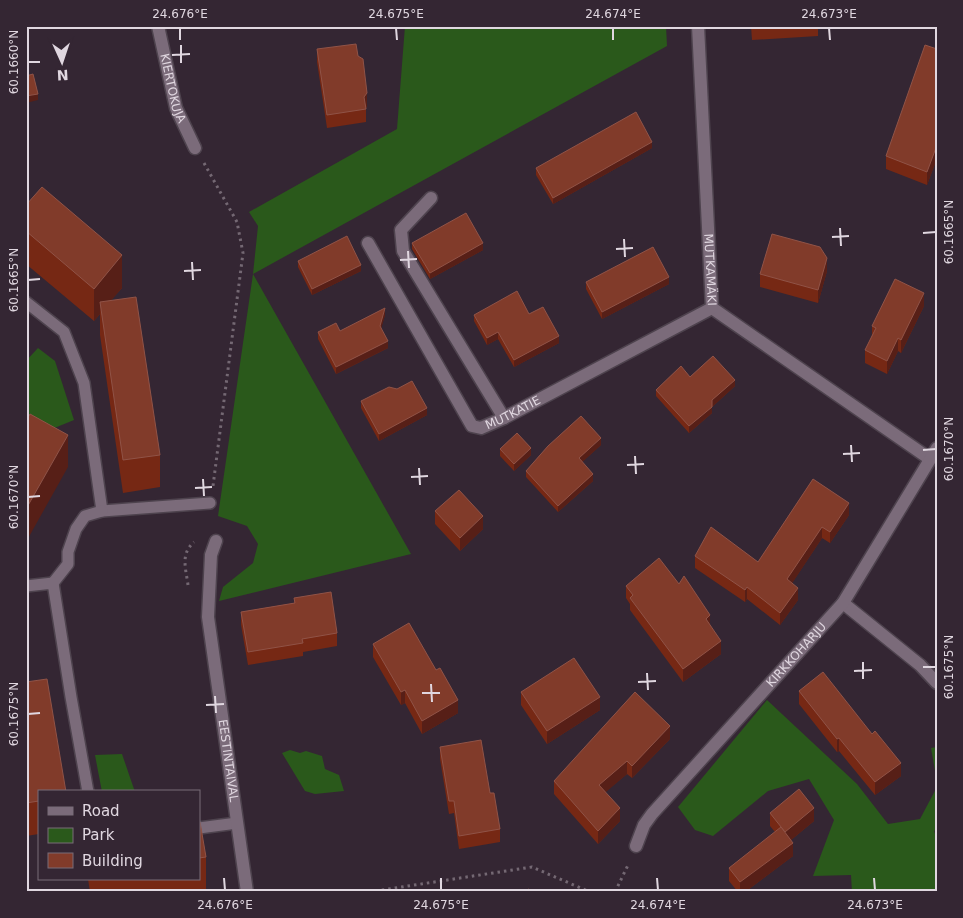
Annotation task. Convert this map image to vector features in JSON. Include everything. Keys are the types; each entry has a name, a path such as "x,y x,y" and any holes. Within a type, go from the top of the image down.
{"street":[{"name":"KIERTOKUJA","path":"158,26 176,108 196,148"},
{"name":"MUTKAMÄKI","path":"698,26 712,308 933,454"},
{"path":"431,198 401,230 402,251 504,418"},
{"name":"MUTKATIE","path":"368,242 472,426 481,428 504,418 712,308"},
{"name":"KIRKKOHARJU","path":"636,846 644,825 652,814 843,603 933,454"},
{"name":"EESTINTAIVAL","path":"216,541 211,555 208,617 248,892"},
{"path":"843,603 920,665 937,683"}],"lane":[{"path":"26,302 64,332 84,383 102,511"},
{"path":"26,586 53,583 68,564 68,552 76,529 85,516 102,511 210,503"},
{"path":"53,583 88,790"},
{"path":"200,828 237,823"}],"path":[{"path":"196,148 237,222 243,253 210,503"},
{"path":"615,892 636,846"},
{"path":"369,892 532,867 590,892"}],"green space":[{"path":"405,26 666,26 667,46 253,274 258,226 249,212 397,129"},
{"path":"253,274 411,554 219,601 223,587 253,563 258,544 247,526 218,516"},
{"path":"38,348 55,361 74,420 47,431 26,424 26,361"},
{"path":"767,700 857,784 888,824 920,819 937,787 937,829 934,831 937,839 937,892 852,892 851,875 813,876 834,820 809,779 768,791 713,836 695,830 678,807"},
{"path":"937,747 937,782 931,748"},
{"path":"290,750 300,753 306,751 322,756 325,769 339,775 344,791 315,794 305,791 282,753"},
{"path":"122,754 134,790 102,790 95,755"}],"building":[{"path":"356,44 358,56 363,59 367,93 364,97 366,109 327,115 317,49"},
{"path":"925,45 937,49 937,145 927,172 886,156"},
{"path":"33,74 38,94 26,96 26,76"},
{"path":"636,112 652,142 553,198 536,168"},
{"path":"42,187 122,255 94,289 26,231 26,205"},
{"path":"466,213 483,243 430,273 412,243"},
{"path":"772,234 820,247 827,258 818,290 760,274"},
{"path":"347,236 361,265 312,289 298,261"},
{"path":"653,247 669,277 602,312 586,282"},
{"path":"895,279 924,293 901,340 898,338 887,361 865,350 876,328 872,326"},
{"path":"517,291 529,314 543,307 559,336 514,360 498,332 487,338 474,315"},
{"path":"136,297 160,455 123,460 100,302"},
{"path":"385,308 380,326 388,341 336,367 318,332 336,323 340,331"},
{"path":"713,356 735,380 712,400 712,407 689,426 656,390 681,366 690,377"},
{"path":"412,381 427,408 379,434 361,401 389,387 397,389"},
{"path":"30,414 68,435 26,509 26,421"},
{"path":"581,416 601,438 579,458 593,474 558,506 526,471 548,446"},
{"path":"517,433 531,448 514,464 500,449"},
{"path":"813,479 849,503 830,532 822,527 787,579 798,588 780,613 747,587 745,590 695,556 711,527 758,562"},
{"path":"459,490 483,516 460,538 435,511"},
{"path":"659,558 679,584 684,576 710,615 706,619 721,641 683,669 630,598 633,595 626,586"},
{"path":"331,592 337,633 302,639 303,643 248,652 241,612 295,603 294,598"},
{"path":"409,623 436,670 440,668 458,700 422,721 405,690 401,692 373,644"},
{"path":"574,658 600,697 547,731 521,692"},
{"path":"823,672 872,734 875,731 901,763 875,782 839,738 837,739 799,691"},
{"path":"47,679 66,790 38,790 38,801 26,803 26,682"},
{"path":"635,692 670,726 632,766 627,761 599,785 620,808 598,831 554,781"},
{"path":"481,740 490,793 494,793 500,829 459,836 454,801 449,801 440,747"},
{"path":"799,789 814,808 785,832 770,813"},
{"path":"200,822 206,857 200,858"},
{"path":"781,827 793,843 740,882 729,868"}]}
